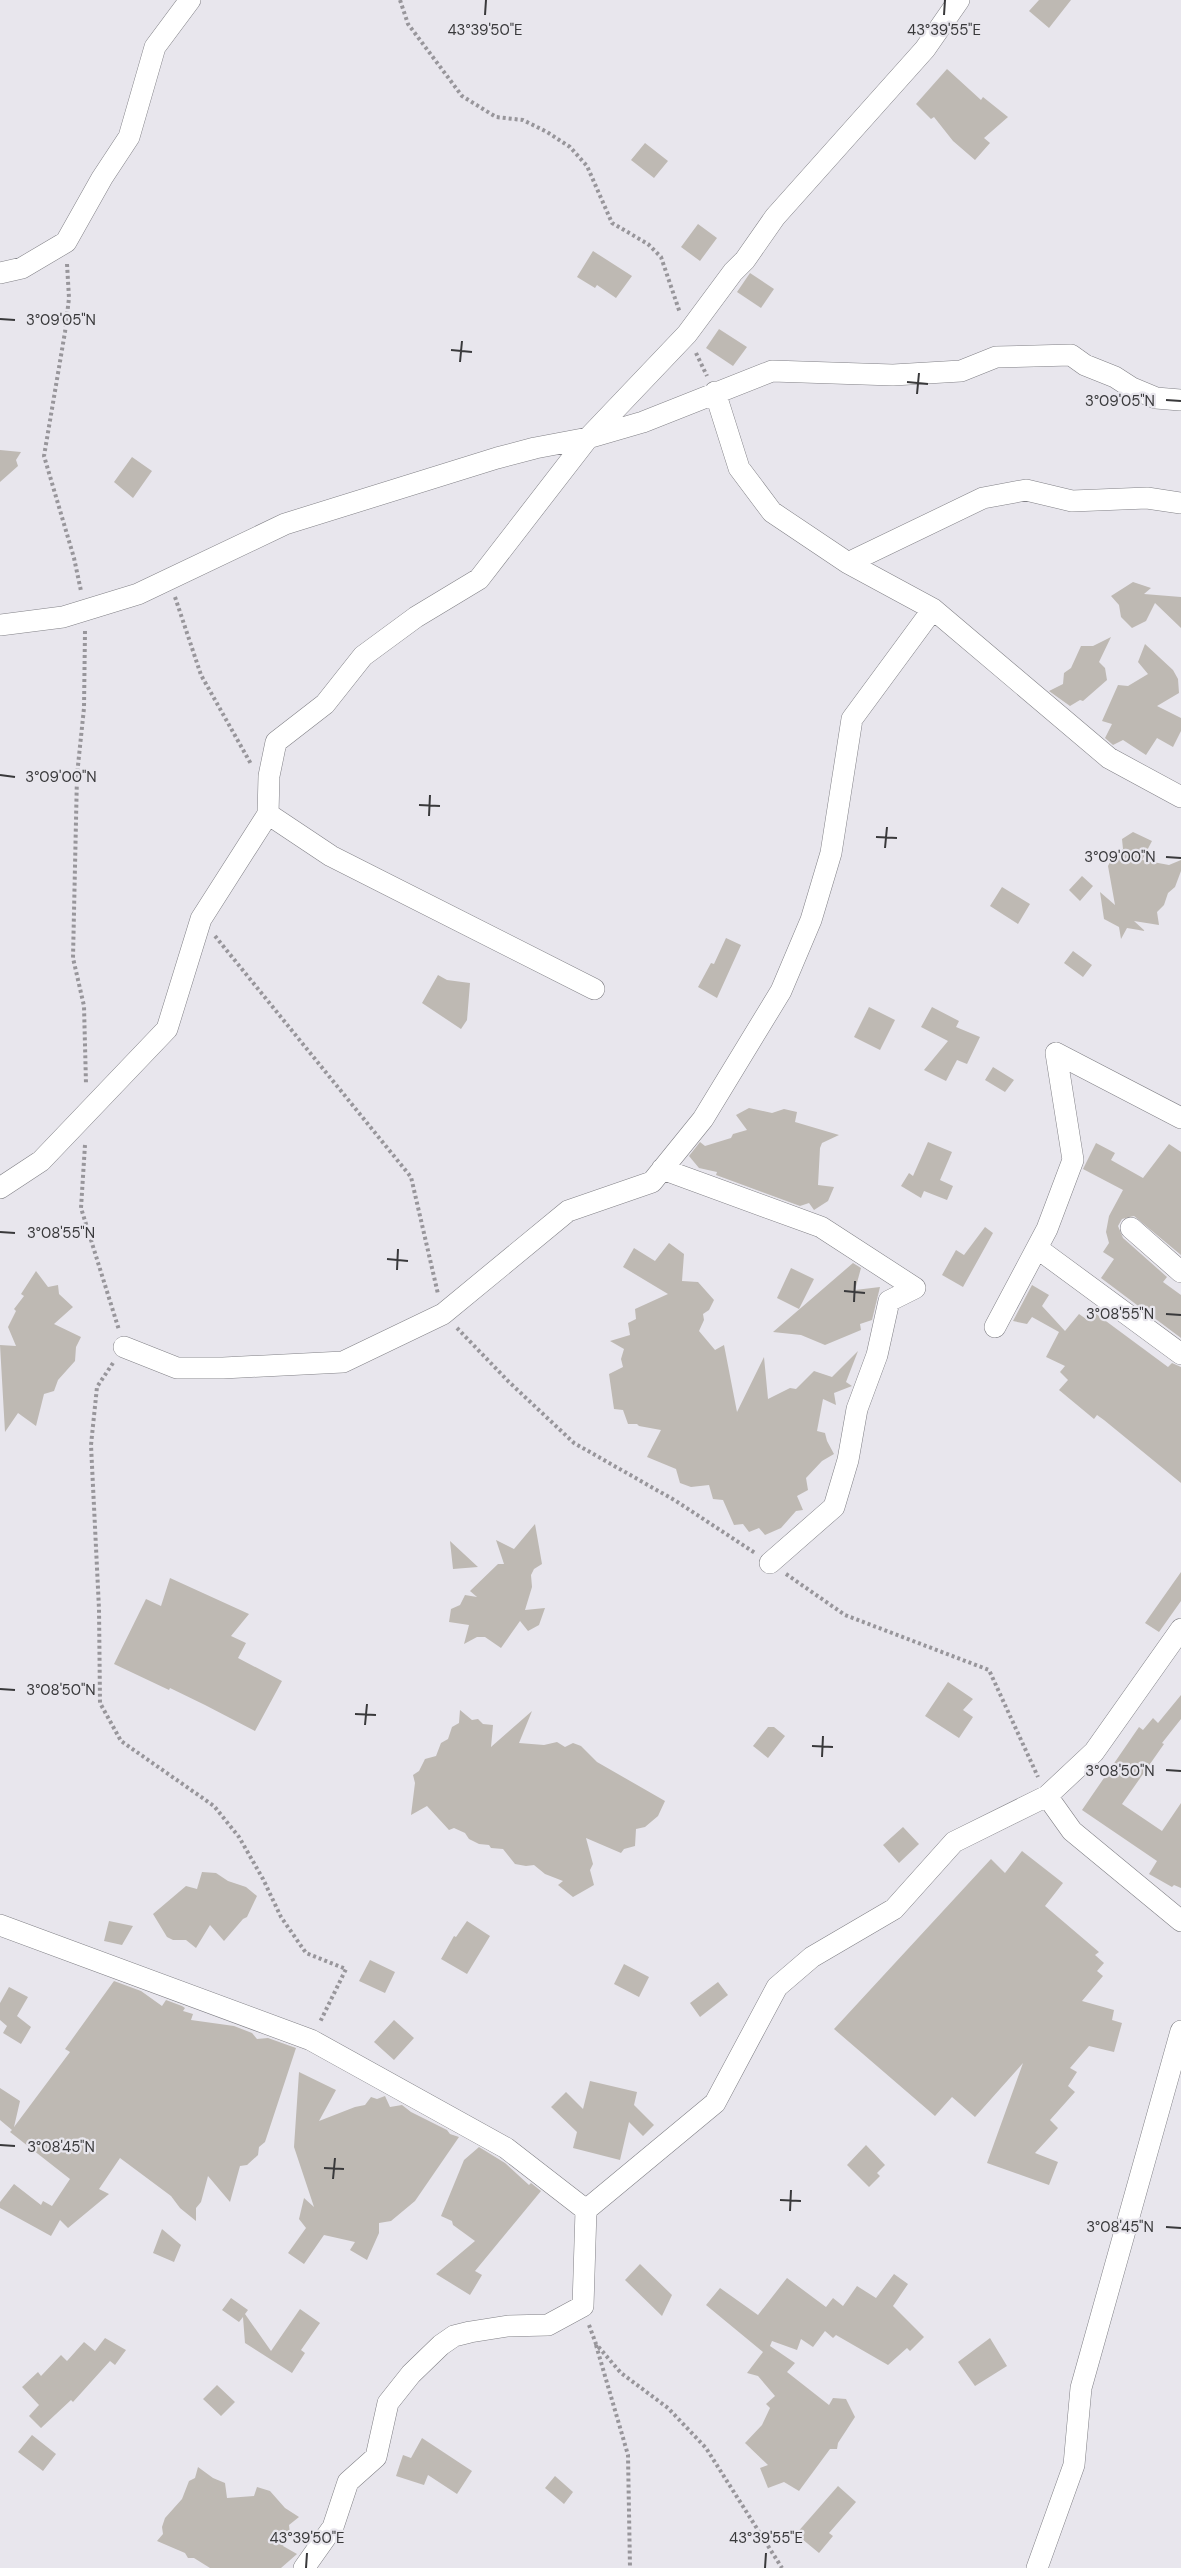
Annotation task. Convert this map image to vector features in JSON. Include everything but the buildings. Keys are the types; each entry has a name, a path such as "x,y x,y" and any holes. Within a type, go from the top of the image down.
{"street":[{"path":"0,273 22,268 66,242 102,178 129,137 155,47 190,0"},
{"path":"0,1188 41,1161 167,1029 201,919 268,814 269,776 276,742 325,704 363,656 416,617 479,579 588,438 687,334 733,272 745,260 775,217 925,49 958,0"},
{"path":"0,625 63,617 138,594 285,524 497,458 588,438 643,422 772,371 904,374 961,371 996,357 1071,355 1085,366 1156,398 1180,400"},
{"path":"715,392 739,468 772,512 848,563 933,609 1109,758 1181,797"},
{"path":"848,563 983,498 1026,490 1072,501 1147,498 1181,503"},
{"path":"124,1347 177,1368 343,1362 443,1314 568,1211 652,1182 703,1119 781,992 811,920 831,853 852,719 933,609"},
{"path":"268,814 331,856 594,989"},
{"path":"995,1327 1047,1229 1073,1160 1056,1053 1181,1118"},
{"path":"662,1169 821,1227 915,1288 889,1301 877,1355 857,1409 848,1460 834,1507 770,1563"},
{"path":"1131,1228 1181,1272"},
{"path":"1037,1248 1168,1342 1181,1354"},
{"path":"304,2568 333,2527 348,2482 376,2457 388,2403 411,2374 441,2345 454,2336 508,2326 548,2325 583,2306 586,2210 715,2103 777,1987 812,1957 894,1910 954,1842 1047,1796 1094,1752 1181,1629"},
{"path":"1047,1796 1072,1832 1181,1922"},
{"path":"0,1925 311,2040 506,2148 586,2210"},
{"path":"1037,2568 1074,2465 1081,2388 1181,2031"}],"path":[{"path":"400,0 408,24 462,96 496,117 523,120 570,147 587,166 612,223 648,244 661,256 687,334 715,392"},
{"path":"66,242 69,298 44,456 74,558 85,610 84,708 77,775 73,958 84,1006 87,1114 81,1208 124,1347 97,1386 92,1445 99,1609 100,1703 121,1741 214,1806 239,1837 281,1917 306,1953 346,1970 311,2040"},
{"path":"169,579 201,675 252,765"},
{"path":"201,919 411,1177 443,1314 509,1382 574,1443 676,1501 845,1615 989,1670 1047,1796"},
{"path":"583,2306 628,2455 630,2568"},
{"path":"596,2344 621,2373 668,2408 706,2448 782,2568"}]}
